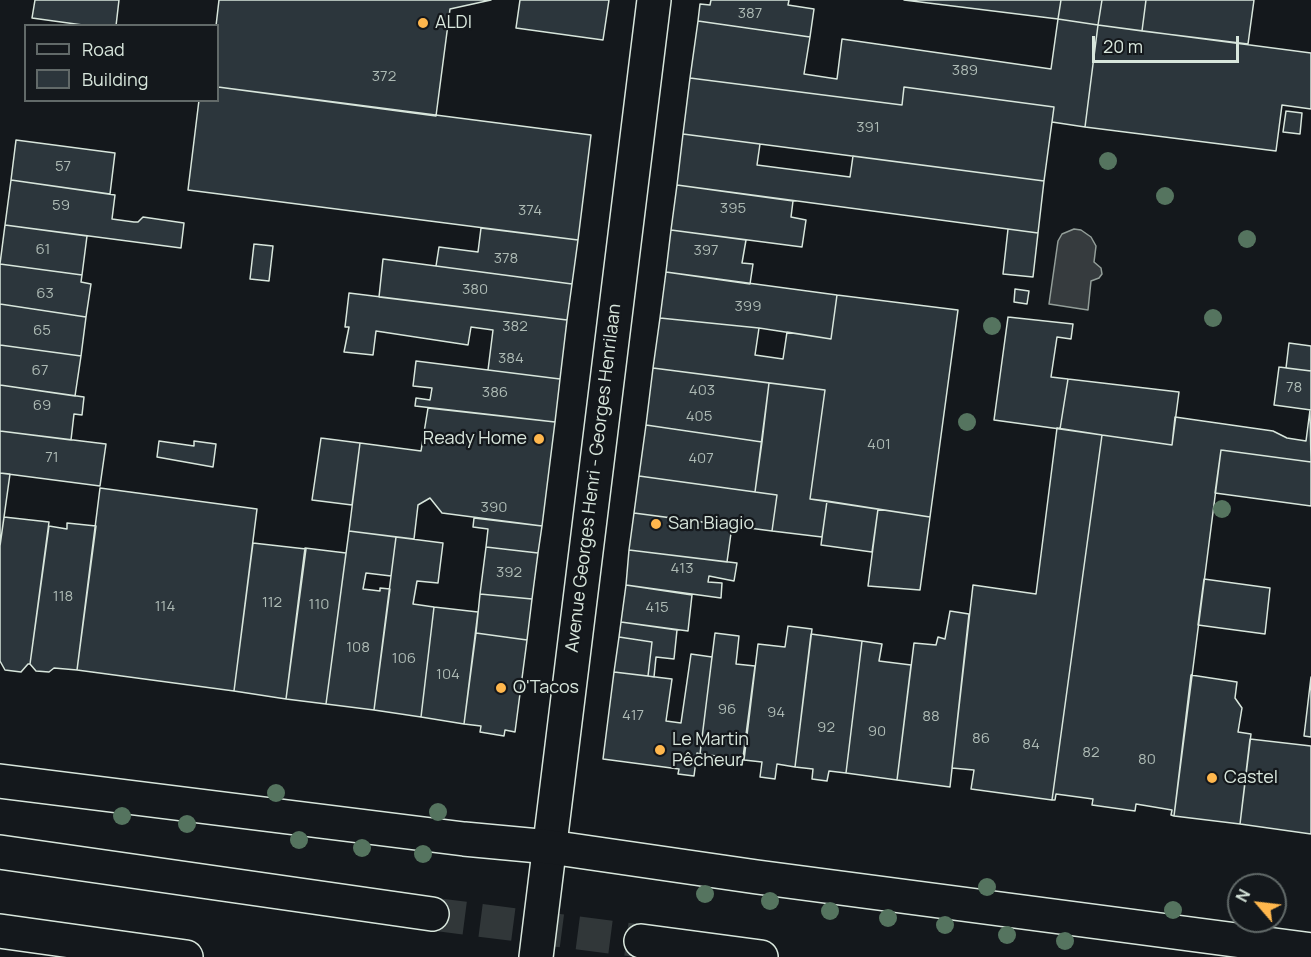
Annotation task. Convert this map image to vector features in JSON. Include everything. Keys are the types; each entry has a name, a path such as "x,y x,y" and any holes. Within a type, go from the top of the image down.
{"main road":[{"name":"Avenue Georges Henri - Georges Henrilaan","path":"536,957 654,0"},
{"path":"0,781 452,838 550,847 757,877 1311,950"},
{"path":"0,852 432,914"},
{"path":"0,931 186,957"},
{"path":"641,941 761,957"}],"shaded area":[{"path":"1074,229 1081,230 1091,237 1096,246 1094,262 1101,268 1102,274 1099,278 1091,281 1088,310 1049,304 1058,241 1062,234"}],"building":[{"path":"35,0 119,0 116,24 76,24 32,18"},
{"path":"219,0 491,0 450,9 436,116 219,87 219,24 216,24"},
{"path":"520,0 609,0 603,40 516,28"},
{"path":"711,0 789,0 788,5 814,9 810,37 698,21 700,4 710,5"},
{"path":"904,0 1061,0 1058,19"},
{"path":"1061,0 1102,0 1098,25 1058,19"},
{"path":"1102,0 1146,0 1142,31 1098,25"},
{"path":"1146,0 1254,0 1248,44 1142,31"},
{"path":"1058,19 1098,25 1085,127 1052,122 1054,107 904,87 902,105 690,78 698,21 810,37 804,74 837,79 842,39 1051,69"},
{"path":"1098,25 1311,53 1311,109 1282,105 1276,151 1085,127"},
{"path":"690,78 902,105 904,87 1054,107 1044,181 683,134"},
{"path":"219,87 591,135 578,240 188,190 199,102 219,102"},
{"path":"1286,111 1302,113 1300,134 1283,132"},
{"path":"683,134 760,144 757,165 850,177 853,156 1044,181 1038,233 677,185"},
{"path":"16,140 115,153 110,194 11,180"},
{"path":"11,180 115,195 112,219 138,222 143,217 184,223 181,248 5,225"},
{"path":"677,185 793,201 791,217 806,220 802,247 671,230"},
{"path":"5,225 87,236 82,275 0,264"},
{"path":"481,228 578,240 572,284 436,266 439,247 478,252"},
{"path":"1008,229 1038,233 1033,277 1003,274"},
{"path":"671,230 746,240 742,263 753,264 750,284 666,272"},
{"path":"254,244 273,246 269,281 250,279"},
{"path":"383,259 572,284 567,320 379,297"},
{"path":"0,264 82,275 81,282 91,284 86,317 0,304"},
{"path":"666,272 837,295 831,339 759,328 660,318"},
{"path":"1015,289 1029,291 1027,304 1014,302"},
{"path":"349,293 567,320 560,379 488,370 493,330 471,327 468,345 376,331 373,355 344,352 349,327 345,327"},
{"path":"837,295 958,310 930,517 810,499 825,390 653,368 660,318 759,328 755,355 783,359 787,332 831,339"},
{"path":"0,304 86,317 81,356 0,345"},
{"path":"1008,317 1073,324 1071,339 1057,337 1051,377 1068,379 1060,429 994,420"},
{"path":"1289,343 1311,346 1311,371 1286,368"},
{"path":"0,345 81,356 75,396 0,385"},
{"path":"416,361 560,379 555,422 415,406 416,398 430,400 432,388 413,386"},
{"path":"1279,367 1311,371 1311,410 1274,405"},
{"path":"653,368 769,383 762,442 646,425"},
{"path":"1068,379 1179,392 1172,445 1060,429"},
{"path":"769,383 825,390 810,499 827,501 822,537 772,531 777,495 755,492"},
{"path":"0,385 84,397 82,415 74,414 71,440 0,431"},
{"path":"428,408 555,422 542,526 442,513 430,498 418,505 414,539 349,531 360,443 421,451"},
{"path":"1310,410 1311,462 1221,450 1174,816 1171,815 1172,810 1136,804 1135,811 1092,805 1093,799 1056,794 1055,800 1052,800 1102,435 1172,445 1175,417 1273,431 1287,438 1306,441"},
{"path":"646,425 762,442 755,492 639,476"},
{"path":"1057,428 1102,435 1052,800 971,789 974,770 952,768 973,585 1036,594"},
{"path":"0,431 106,444 100,486 0,473"},
{"path":"321,438 360,443 352,505 312,500"},
{"path":"159,441 194,446 194,441 216,444 213,467 157,457"},
{"path":"1221,450 1311,462 1311,506 1215,493"},
{"path":"0,473 10,474 0,546"},
{"path":"639,476 777,495 772,531 634,513"},
{"path":"100,488 257,509 234,691 77,670"},
{"path":"827,501 878,509 872,552 821,545"},
{"path":"878,509 930,517 920,590 868,586"},
{"path":"634,513 732,526 727,562 629,550"},
{"path":"4,517 49,522 30,664 21,672 5,670 0,661 0,546"},
{"path":"474,518 542,526 538,553 486,547 488,529 473,527"},
{"path":"67,523 96,526 77,670 54,668 49,672 36,671 30,664 49,526 67,529"},
{"path":"349,531 396,537 391,576 366,573 363,589 380,591 380,588 390,589 374,710 326,704"},
{"path":"396,537 443,543 438,583 417,581 413,604 434,607 421,717 374,710"},
{"path":"253,543 306,549 286,699 234,691"},
{"path":"486,547 538,553 532,599 480,594"},
{"path":"305,548 346,553 326,704 286,699"},
{"path":"629,550 737,563 734,581 709,576 708,582 722,583 721,598 626,585"},
{"path":"1204,579 1270,588 1265,634 1198,625"},
{"path":"626,585 692,595 688,631 621,622"},
{"path":"480,594 532,599 527,640 476,633"},
{"path":"434,607 478,612 464,724 421,717"},
{"path":"950,611 969,614 950,787 897,780 914,643 936,645 938,637 945,639"},
{"path":"621,622 677,630 674,659 656,657 654,677 648,676 652,642 619,637"},
{"path":"788,626 812,629 795,767 777,764 775,779 760,777 762,762 744,760 758,644 785,647"},
{"path":"476,633 527,640 515,732 505,730 504,736 480,732 481,726 464,724"},
{"path":"715,633 739,636 736,664 755,666 742,765 717,762 717,756 700,754"},
{"path":"811,634 862,641 846,773 829,771 827,781 812,779 813,769 795,767"},
{"path":"619,637 652,642 648,676 614,672"},
{"path":"862,641 882,644 879,661 911,665 897,780 846,773"},
{"path":"691,654 712,657 700,754 697,753 694,776 678,774 679,769 603,759 614,672 672,679 666,721 681,723"},
{"name":"Castel","path":"1191,675 1237,682 1235,698 1242,708 1238,732 1251,734 1240,824 1174,816"},
{"path":"1311,677 1311,737 1304,736"},
{"path":"1250,739 1311,746 1311,834 1240,824"}],"tunnel":[{"path":"432,914 641,941"}],"place":[{"name":"ALDI","path":"423,23"},
{"name":"Ready Home","path":"539,439"},
{"name":"San Biagio","path":"656,524"},
{"name":"O'Tacos","path":"501,688"},
{"name":"Le Martin Pêcheur","path":"660,750"},
{"name":"Castel","path":"1212,778"}]}
